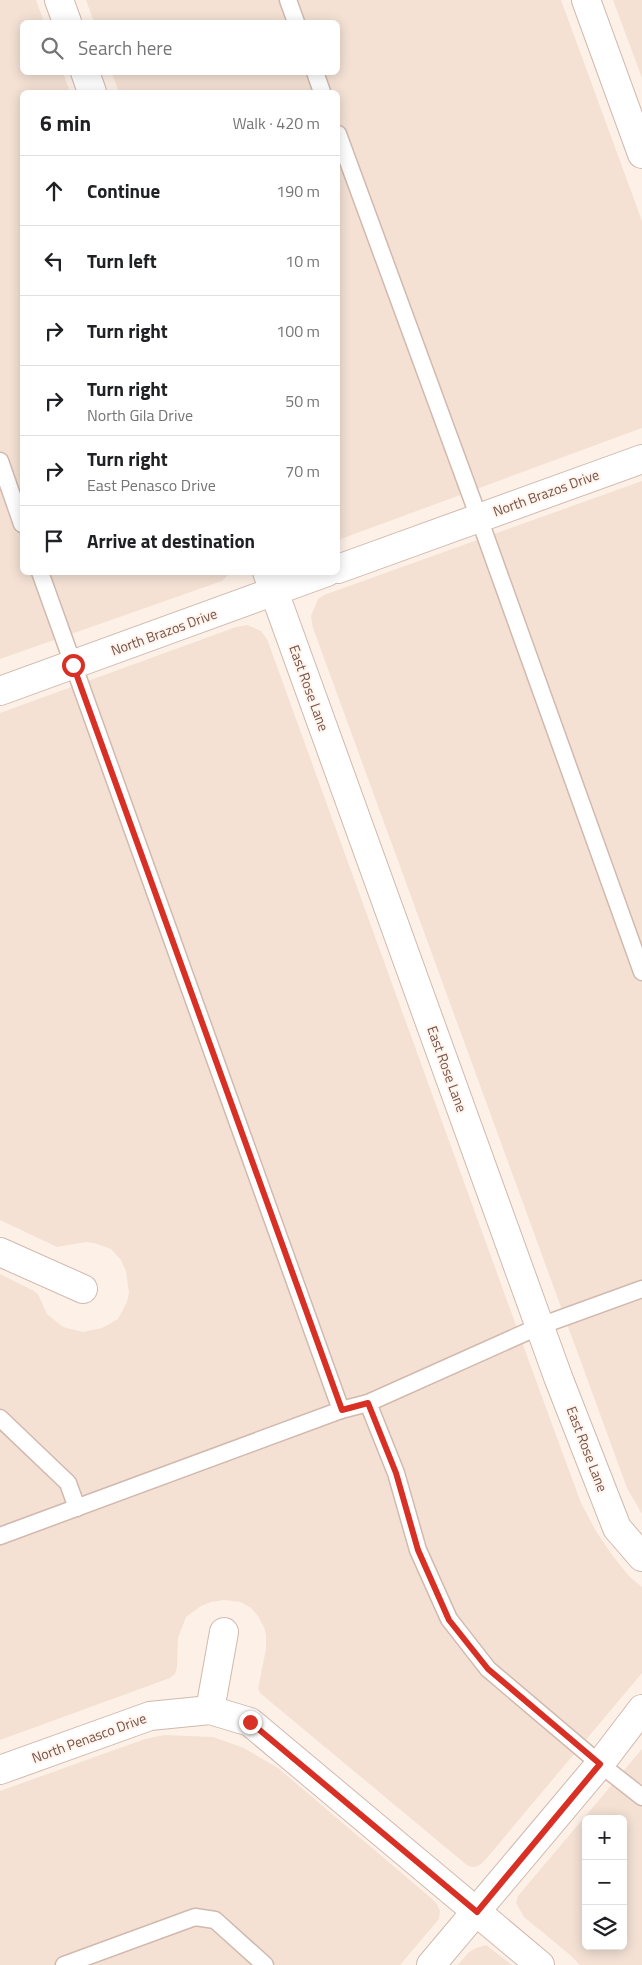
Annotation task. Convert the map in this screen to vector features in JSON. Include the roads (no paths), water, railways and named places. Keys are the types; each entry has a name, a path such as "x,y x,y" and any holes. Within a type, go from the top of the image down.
{"street":[{"path":"59,0 66,20"},
{"path":"586,0 642,154"},
{"path":"86,75 91,90"},
{"name":"North Brazos Drive","path":"340,568 642,459"},
{"name":"North Brazos Drive","path":"0,691 73,665 270,582 311,575"},
{"name":"East Rose Lane","path":"270,582 540,1326 617,1528 642,1557"},
{"path":"0,1252 83,1289"},
{"path":"224,1632 210,1710 250,1722 540,1965"},
{"path":"432,1965 600,1764 642,1709"},
{"name":"North Penasco Drive","path":"0,1770 150,1716 210,1710"}],"lane":[{"path":"288,0 295,20"},
{"path":"316,75 321,90"},
{"path":"340,139 479,518 642,972"},
{"path":"0,462 20,518"},
{"path":"41,575 342,1410"},
{"path":"0,1536 342,1410 368,1403 540,1326 642,1289"},
{"path":"368,1403 396,1473 418,1550 449,1620 488,1669 642,1797"},
{"path":"0,1418 68,1484 77,1508"},
{"path":"64,1965 195,1917 214,1920 266,1965"}]}
